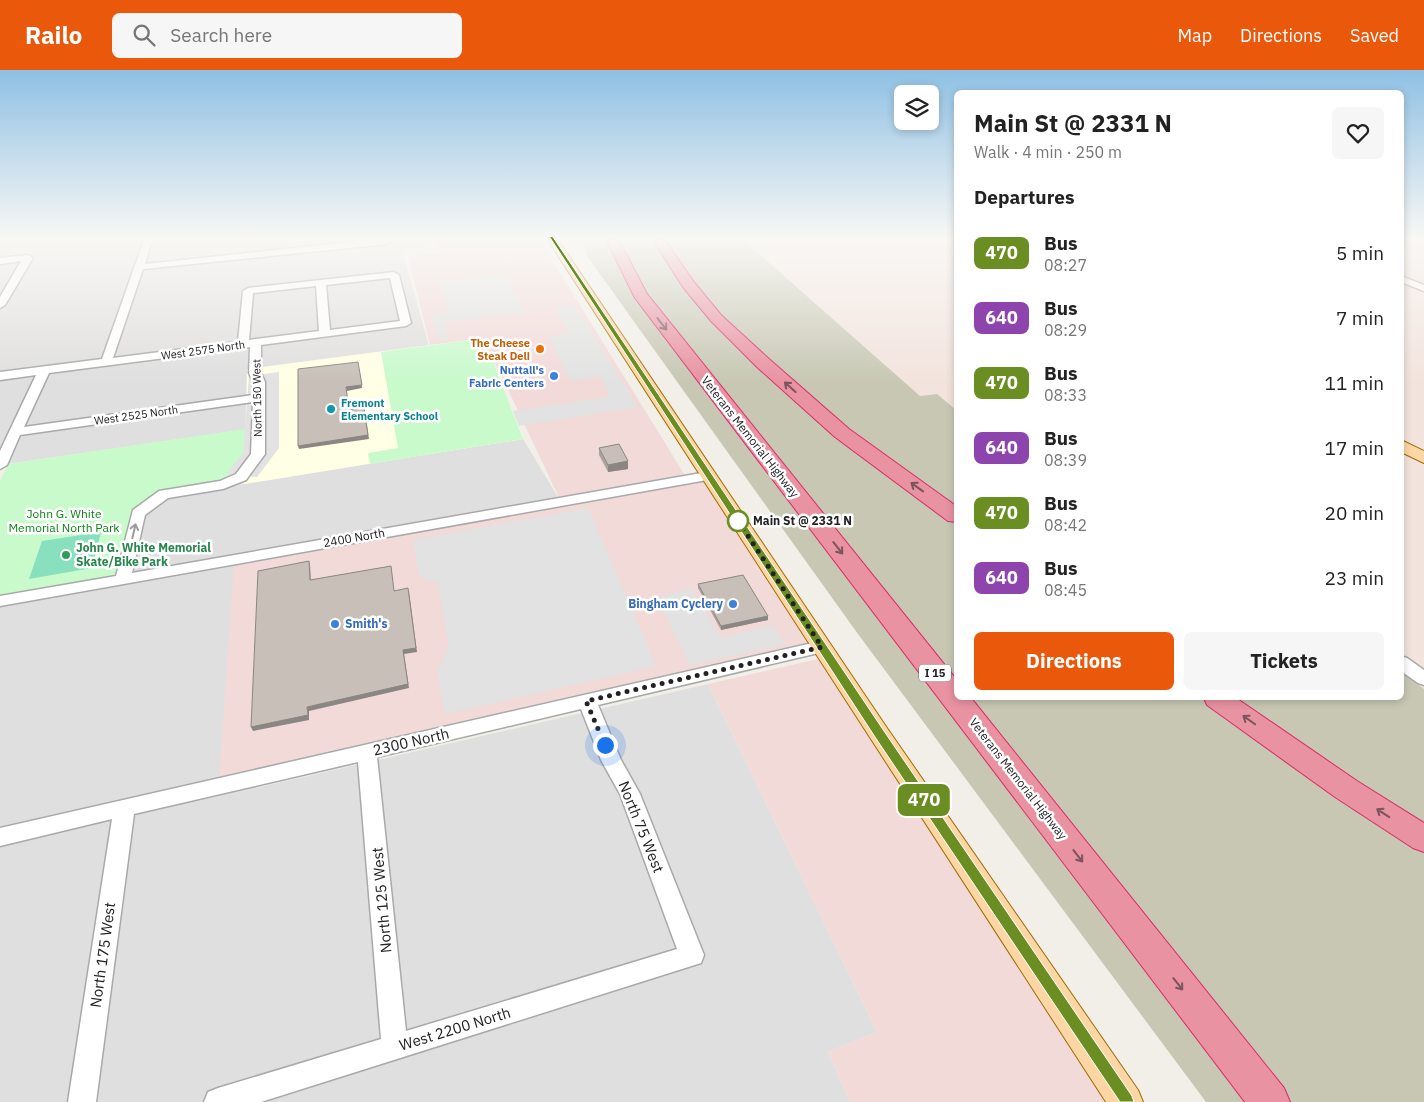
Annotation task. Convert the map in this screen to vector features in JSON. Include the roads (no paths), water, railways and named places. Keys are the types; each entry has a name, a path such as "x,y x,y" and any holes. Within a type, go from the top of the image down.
{"highway":[{"name":"Veterans Memorial Highway","path":"635,285 640,295 954,697"},
{"path":"689,285 716,318 763,363 842,433 954,515"},
{"name":"Veterans Memorial Highway","path":"956,700 1270,1102"},
{"path":"1220,700 1346,789 1424,839"}],"main road":[{"path":"583,285 707,476 1126,1102"},
{"path":"1404,447 1424,458"}],"street":[{"path":"1,302 11,285"},
{"path":"106,363 133,285"},
{"path":"243,344 248,292 303,285"},
{"path":"321,285 325,334"},
{"name":"West 2575 North","path":"0,376 406,324 396,285"},
{"name":"North 150 West","path":"123,578 138,513 164,494 223,485 241,477 258,454 259,382 255,373 256,342"},
{"path":"0,465 44,371"},
{"name":"West 2525 North","path":"15,432 258,398"},
{"name":"2400 North","path":"0,601 707,476"},
{"name":"2300 North","path":"0,837 822,647"},
{"path":"1404,664 1424,679"},
{"name":"North 75 West","path":"586,701 611,760 630,794 692,955"},
{"name":"North 125 West","path":"367,752 395,1048"},
{"name":"North 175 West","path":"82,1102 124,808"},
{"name":"West 2200 North","path":"218,1102 692,955"}],"place":[{"name":"The Cheese Steak Deli","path":"540,349"},
{"name":"Nuttall's Fabric Centers","path":"554,376"},
{"name":"Fremont Elementary School","path":"331,409"},
{"name":"Main St @ 2331 N","path":"738,521"},
{"name":"John G. White Memorial Skate/Bike Park","path":"66,555"},
{"name":"Bingham Cyclery","path":"733,604"},
{"name":"Smith's","path":"335,624"}],"park label":[{"name":"John G. White Memorial North Park","path":"64,521"}]}
